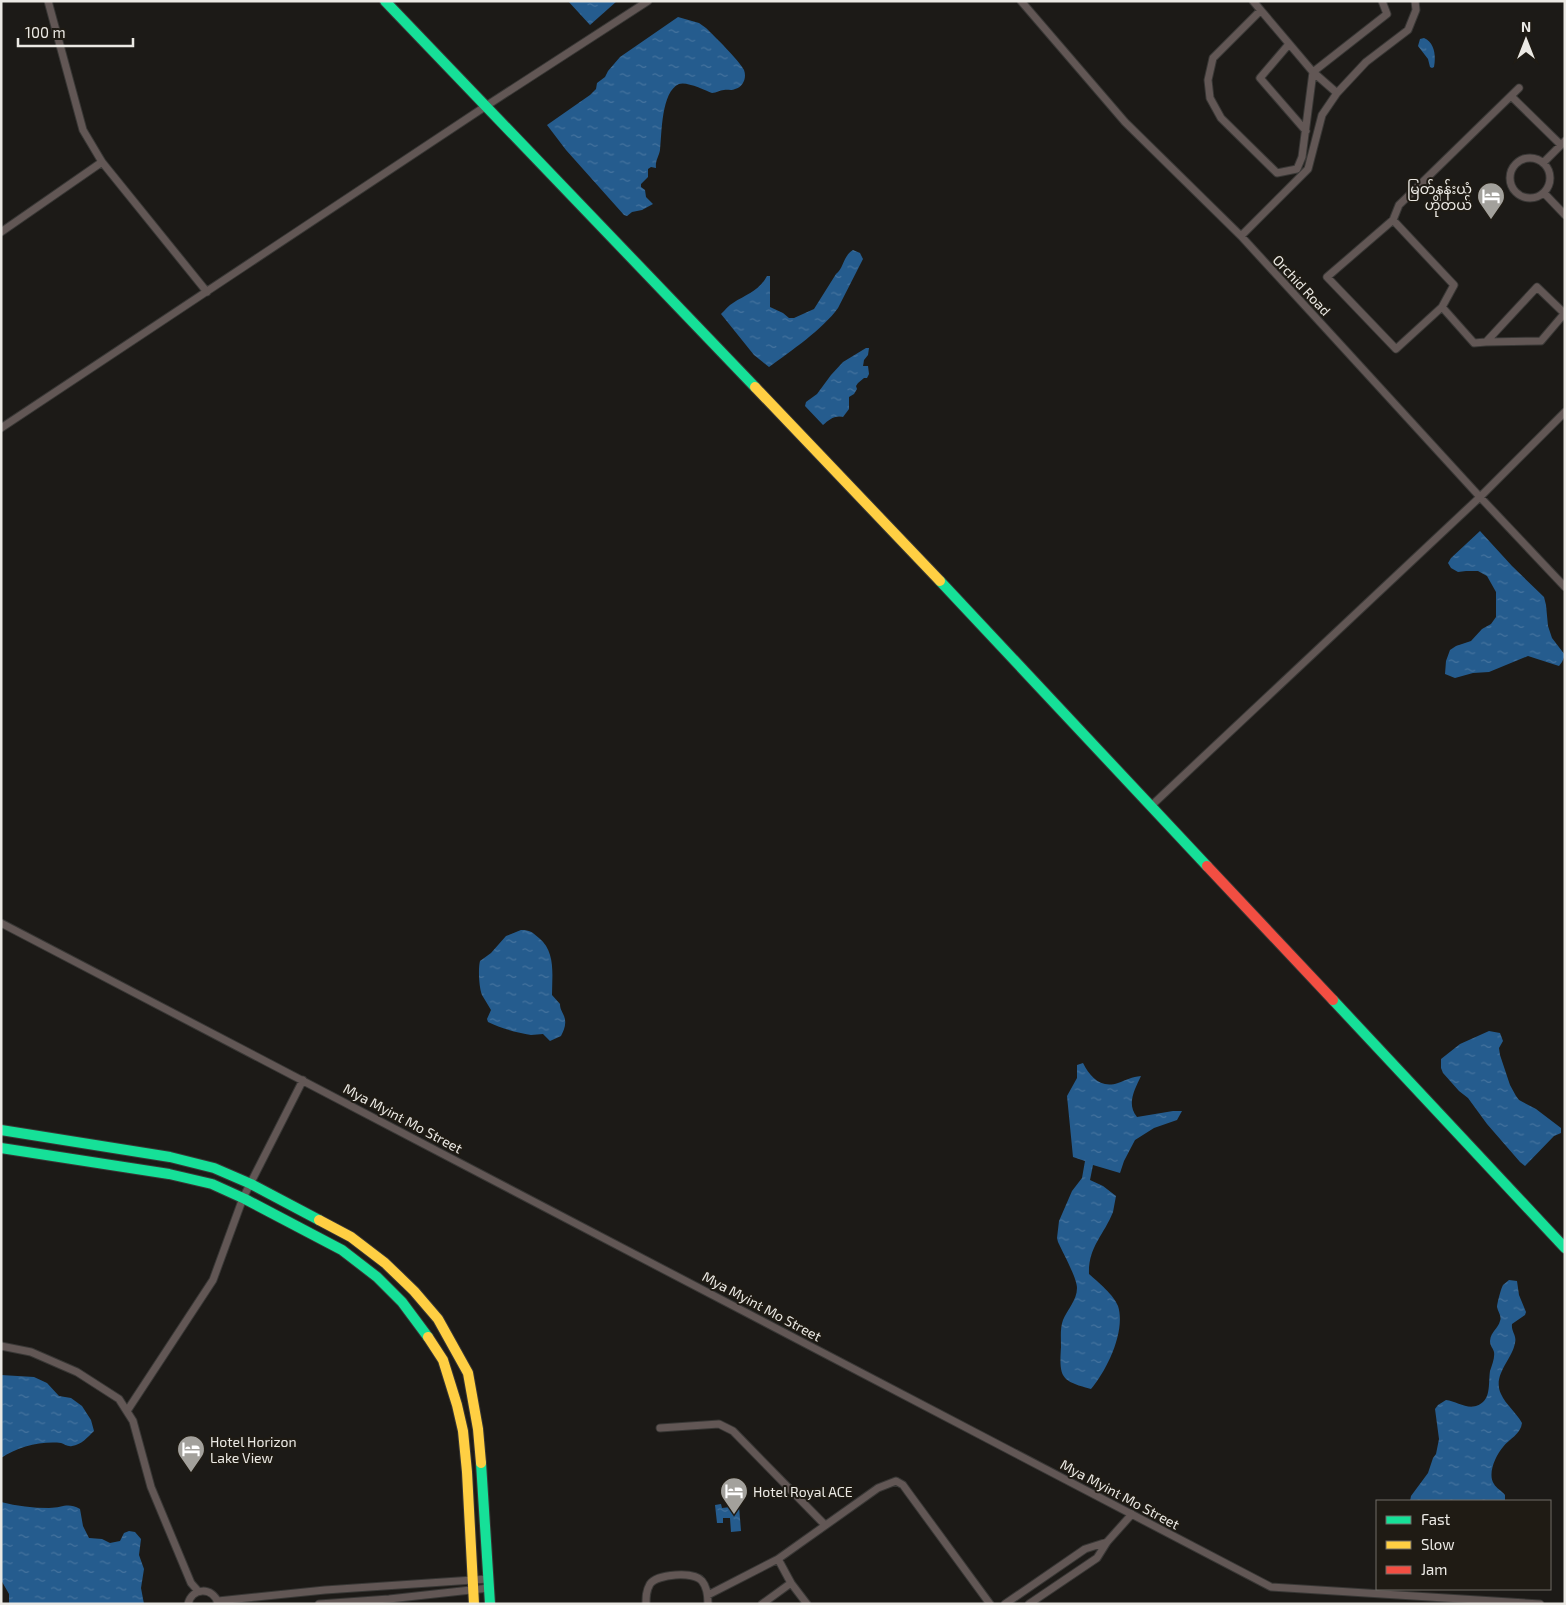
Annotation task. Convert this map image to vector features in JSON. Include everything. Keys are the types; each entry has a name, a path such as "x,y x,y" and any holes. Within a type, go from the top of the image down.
{"main road":[{"path":"385,1 915,555 1565,1248"},
{"path":"1,1130 170,1157 214,1168 251,1184 351,1237 385,1263 414,1290 438,1319 468,1374 478,1429 490,1604"},
{"path":"1,1148 169,1174 212,1184 243,1198 342,1250 377,1277 402,1302 425,1331 443,1360 457,1405 463,1431 474,1604"}],"street":[{"path":"48,1 83,130 102,162 207,292"},
{"path":"1,428 486,106 648,1"},
{"name":"Orchid Road","path":"1021,1 1126,122 1241,236 1565,587"},
{"path":"1254,1 1260,11 1313,72 1338,93"},
{"path":"1260,11 1213,58 1208,80 1210,98 1221,118 1277,173 1297,169 1302,157 1313,72 1387,14 1382,1"},
{"path":"1241,236 1308,169 1322,115 1338,93 1366,62 1408,30 1416,10 1416,1"},
{"path":"1289,44 1260,78 1306,131"},
{"path":"1393,220 1454,285 1442,307 1396,349 1327,277 1393,220 1399,205 1519,88"},
{"path":"1511,96 1563,143 1543,163"},
{"path":"1524,159 1537,159 1543,163 1550,174 1548,187 1544,193 1532,198 1526,198 1514,191 1509,179 1513,166 1524,159"},
{"path":"1,232 102,162"},
{"path":"1544,193 1565,215"},
{"path":"1442,307 1474,343 1541,341 1564,314 1537,287 1486,342"},
{"path":"1151,806 1480,497 1565,412"},
{"name":"Mya Myint Mo Street","path":"1,923 1271,1587 1540,1604"},
{"path":"127,1411 213,1280 243,1198 303,1080"},
{"path":"1,1346 31,1352 77,1372 119,1399 133,1421 151,1487 191,1583 198,1591"},
{"path":"660,1428 719,1424 725,1426 825,1525"},
{"path":"708,1595 778,1559 878,1488 896,1481 903,1485 990,1604"},
{"path":"1029,1604 1097,1558 1132,1514"},
{"path":"1005,1604 1085,1549 1108,1542"},
{"path":"778,1559 791,1583 807,1604"},
{"path":"646,1604 646,1592 651,1583 660,1577 694,1575 701,1580 708,1595 708,1604"},
{"path":"762,1604 791,1583"},
{"path":"188,1604 189,1599 198,1591 210,1592 218,1602 325,1590 489,1584"},
{"path":"319,1604 389,1601 473,1585"},
{"path":"325,1590 326,1603"}],"water":[{"path":"568,1 617,1 590,25"},
{"path":"678,17 699,23 706,28 741,66 745,73 745,79 738,88 714,93 682,83 673,88 666,104 656,168 651,167 648,169 648,177 641,184 641,187 645,190 646,197 653,204 642,210 632,212 627,216 624,215 566,150 547,125 590,95 596,89 597,83 605,77 620,57"},
{"path":"1424,38 1433,46 1435,63 1432,68 1418,46 1420,39"},
{"path":"853,250 860,253 863,259 838,308 815,332 769,367 754,355 721,314 732,304 756,289 767,276 770,276 770,307 789,318 794,318 814,309 841,269 847,255"},
{"path":"869,348 868,355 864,360 863,366 868,366 869,374 867,378 858,383 854,394 849,397 849,409 843,417 834,417 823,425 805,406 806,402 817,394 843,362"},
{"path":"1480,531 1544,597 1548,626 1552,638 1565,655 1559,666 1528,656 1489,672 1473,673 1455,678 1445,674 1446,661 1450,650 1471,641 1482,629 1491,624 1496,617 1496,592 1487,576 1478,571 1458,572 1451,568 1448,563"},
{"path":"521,930 527,930 539,938 551,957 552,995 560,1004 565,1021 561,1036 550,1041 543,1034 531,1035 514,1032 488,1022 487,1019 491,1010 481,992 480,961 491,953 506,936"},
{"path":"1489,1031 1500,1033 1503,1041 1499,1048 1500,1055 1510,1085 1516,1096 1519,1100 1536,1109 1561,1128 1561,1133 1554,1136 1525,1166 1487,1124 1468,1098 1443,1073 1441,1068 1441,1059 1460,1044"},
{"path":"1083,1063 1089,1073 1101,1083 1118,1083 1141,1076 1134,1091 1132,1102 1132,1107 1137,1117 1182,1111 1177,1120 1154,1128 1135,1140 1120,1173 1093,1165 1090,1180 1103,1186 1116,1196 1113,1212 1091,1256 1089,1274 1113,1297 1118,1306 1120,1316 1114,1350 1103,1372 1091,1389 1073,1383 1064,1377 1062,1372 1060,1357 1061,1326 1072,1305 1077,1288 1057,1238 1059,1221 1072,1191 1082,1178 1085,1161 1073,1157 1067,1096 1077,1078 1077,1065"},
{"path":"1509,1280 1517,1281 1519,1295 1526,1312 1525,1315 1512,1324 1515,1343 1499,1380 1499,1387 1503,1398 1522,1423 1517,1433 1500,1450 1492,1470 1492,1480 1505,1495 1505,1500 1410,1500 1411,1496 1428,1473 1436,1454 1439,1439 1435,1409 1446,1400 1472,1407 1476,1406 1481,1404 1487,1396 1494,1357 1490,1343 1493,1332 1499,1324 1500,1316 1497,1307 1503,1285"},
{"path":"1,1375 34,1377 47,1383 59,1396 71,1398 82,1406 91,1420 94,1431 75,1445 69,1446 61,1443 37,1444 22,1448 1,1458"},
{"path":"1,1502 37,1508 76,1507 80,1509 83,1526 89,1538 102,1539 110,1543 120,1541 124,1533 129,1531 135,1532 141,1539 139,1555 144,1569 141,1588 144,1604 9,1604 9,1594 1,1580"},
{"path":"721,1504 722,1508 739,1506 741,1531 731,1532 730,1518 723,1518 723,1523 717,1523 715,1505"}],"traffic: fast":[{"path":"385,1 755,387"},
{"path":"940,581 1207,866"},
{"path":"1333,1000 1565,1248"},
{"path":"1,1130 170,1157 214,1168 251,1184 319,1220"},
{"path":"1,1148 169,1174 212,1184 245,1199 342,1250 377,1277 402,1302 428,1337"},
{"path":"481,1463 490,1604"}],"traffic: slow":[{"path":"755,387 940,581"},
{"path":"319,1220 351,1237 385,1263 414,1291 438,1319 468,1373 478,1429 481,1463"},
{"path":"428,1337 443,1360 463,1431 474,1604"}],"traffic: jam":[{"path":"1207,866 1333,1000"}],"place":[{"name":"မြတ်နန်းယုံ ဟိုတယ်","path":"1491,220"},
{"name":"Hotel Horizon Lake View","path":"191,1473"},
{"name":"Hotel Royal ACE","path":"734,1515"}]}
